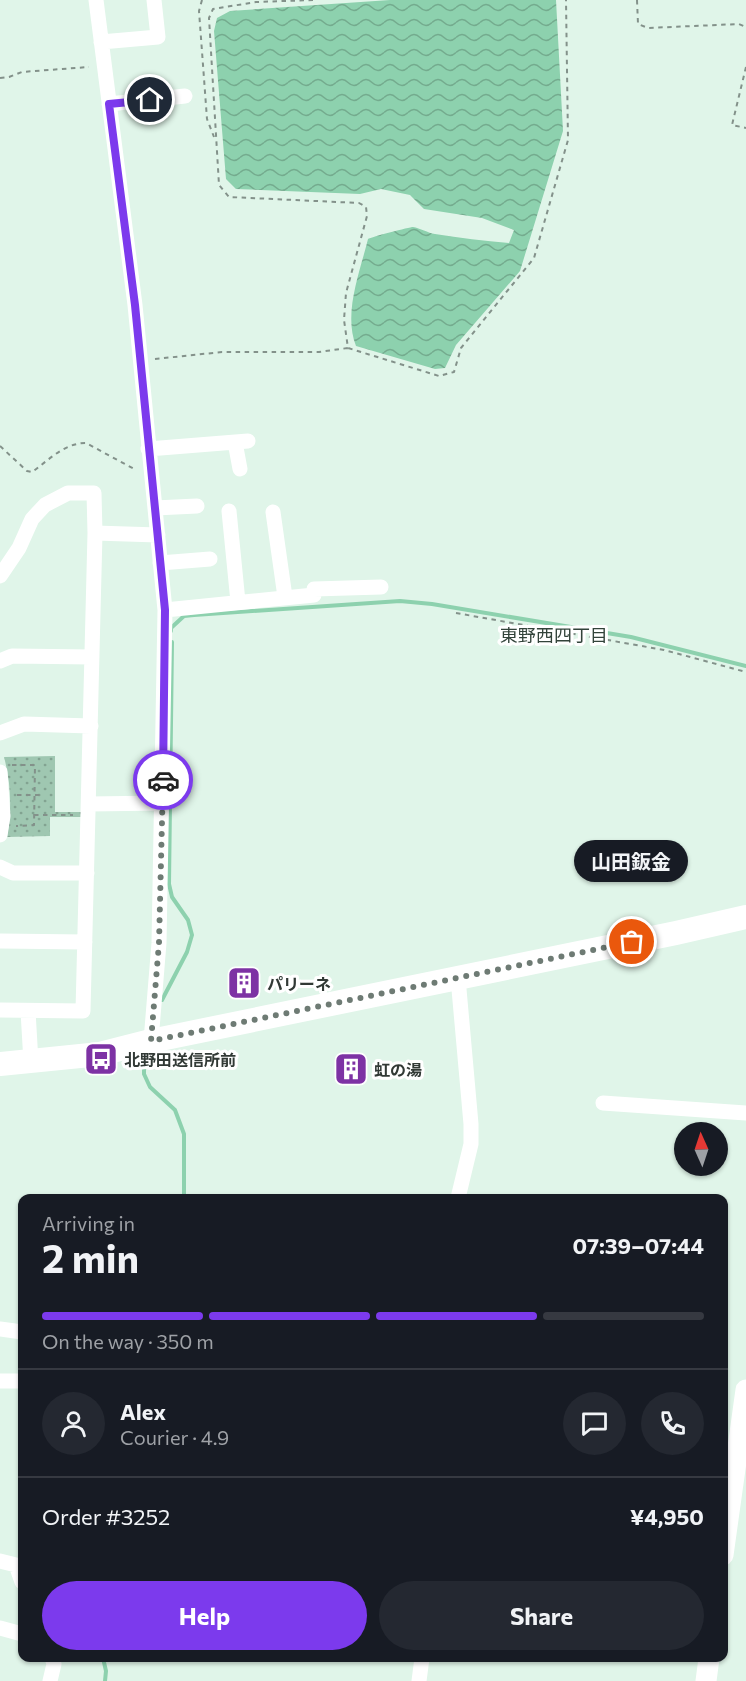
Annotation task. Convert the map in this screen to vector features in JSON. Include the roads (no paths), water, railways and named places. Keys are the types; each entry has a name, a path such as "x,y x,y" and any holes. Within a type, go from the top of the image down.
{"main road":[{"path":"0,1064 100,1054 151,1041 746,917"},
{"path":"728,1519 746,1390"},
{"path":"706,1681 708,1662"}],"street":[{"path":"96,0 135,305 165,610 159,943 151,1041"},
{"path":"101,42 158,37 154,0"},
{"path":"109,104 175,93"},
{"path":"148,449 241,442 240,469"},
{"path":"0,576 19,548 32,519 45,505 69,492 94,493 91,726 83,1011 0,1010"},
{"path":"155,508 197,506"},
{"path":"229,511 238,602"},
{"path":"273,512 285,597"},
{"path":"95,533 158,535"},
{"path":"160,563 210,559"},
{"path":"165,610 314,595 314,589 381,587"},
{"path":"0,661 12,656 92,657"},
{"path":"0,733 24,724 91,726"},
{"path":"1,831 3,769"},
{"path":"88,809 163,803"},
{"path":"0,867 13,873 87,873"},
{"path":"0,941 85,942"},
{"path":"458,978 471,1124 471,1144 459,1194"},
{"path":"28,1011 31,1062"},
{"path":"603,1103 746,1113"},
{"path":"0,1329 18,1331"},
{"path":"0,1381 18,1381"},
{"path":"0,1561 16,1565 18,1571"},
{"path":"0,1628 18,1633"},
{"path":"50,1681 53,1662"},
{"path":"419,1681 421,1662"}],"water":[{"path":"390,0 556,0 563,131 520,271 456,345 445,368 435,369 356,346 352,333 352,306 368,239 413,227 435,234 509,243 514,230 482,218 424,209 410,195 381,189 360,194 236,189 226,179 214,31 217,18 230,11"}],"waterway":[{"path":"171,631 171,628 184,616 400,601 432,604 631,637 746,666"},
{"path":"162,1000 187,952 192,935 188,920 172,897 169,884 172,642"},
{"path":"144,1053 144,1074 150,1087 175,1110 184,1134 184,1194"},
{"path":"104,1662 105,1681"}],"place":[{"name":"山田鈑金","path":"632,942"},
{"name":"パリーネ","path":"244,983"},
{"name":"北野田送信所前","path":"101,1059"},
{"name":"虹の湯","path":"351,1069"}],"district":[{"name":"東野西四丁目","path":"554,635"}]}
